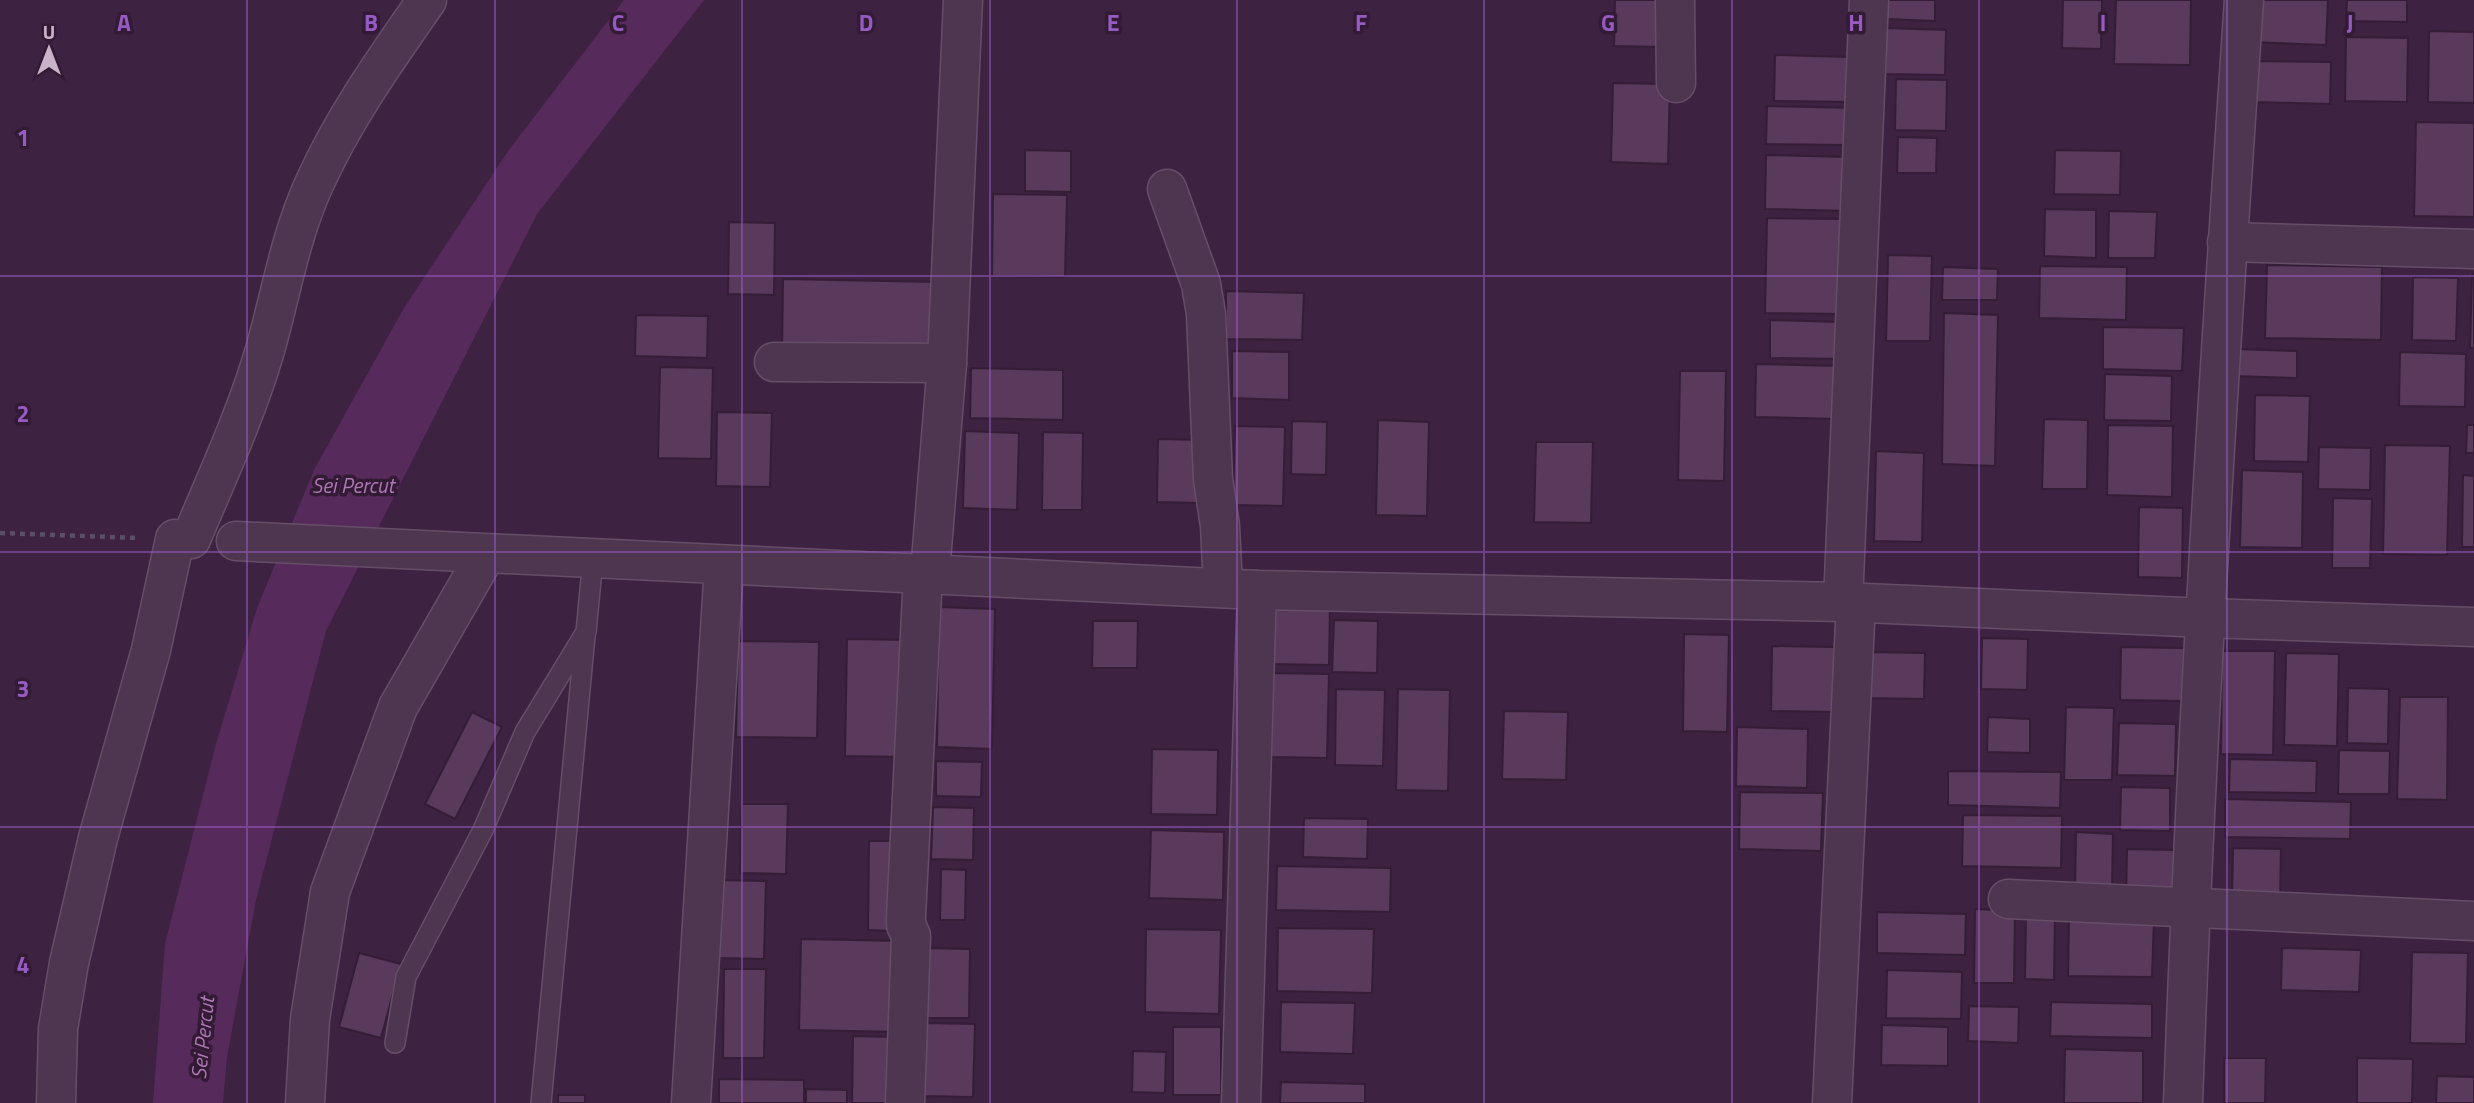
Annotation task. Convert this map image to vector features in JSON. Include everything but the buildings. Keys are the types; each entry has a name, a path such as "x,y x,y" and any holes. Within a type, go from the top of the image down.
{"street":[{"path":"56,1103 58,1028 69,962 98,838 183,539 240,420 264,351 285,267 314,183 355,105 427,0"},
{"path":"905,1103 911,936 906,917 926,573 947,363 963,0"},
{"path":"1675,0 1676,83"},
{"path":"1832,1103 1869,0"},
{"path":"2183,1103 2190,907 2227,242 2244,0"},
{"path":"1167,189 1201,284 1206,314 1213,479 1220,526 1240,589 1241,1103"},
{"path":"2227,242 2474,249"},
{"path":"774,362 947,363"},
{"path":"236,541 1240,589 1849,602 2474,627"},
{"path":"305,1103 310,1019 330,892 398,707 486,554"},
{"path":"691,1103 724,565"},
{"path":"2008,899 2474,921"}],"lane":[{"path":"541,1103 593,559"},
{"path":"395,1043 406,977 483,830 525,732 586,632"}],"path":[{"path":"0,533 183,539"}],"water":[{"name":"Sei Percut","path":"624,0 704,0 537,214 326,631 256,900 227,1057 223,1103 153,1103 165,944 216,744 257,608 314,470 404,308 508,151"}]}
